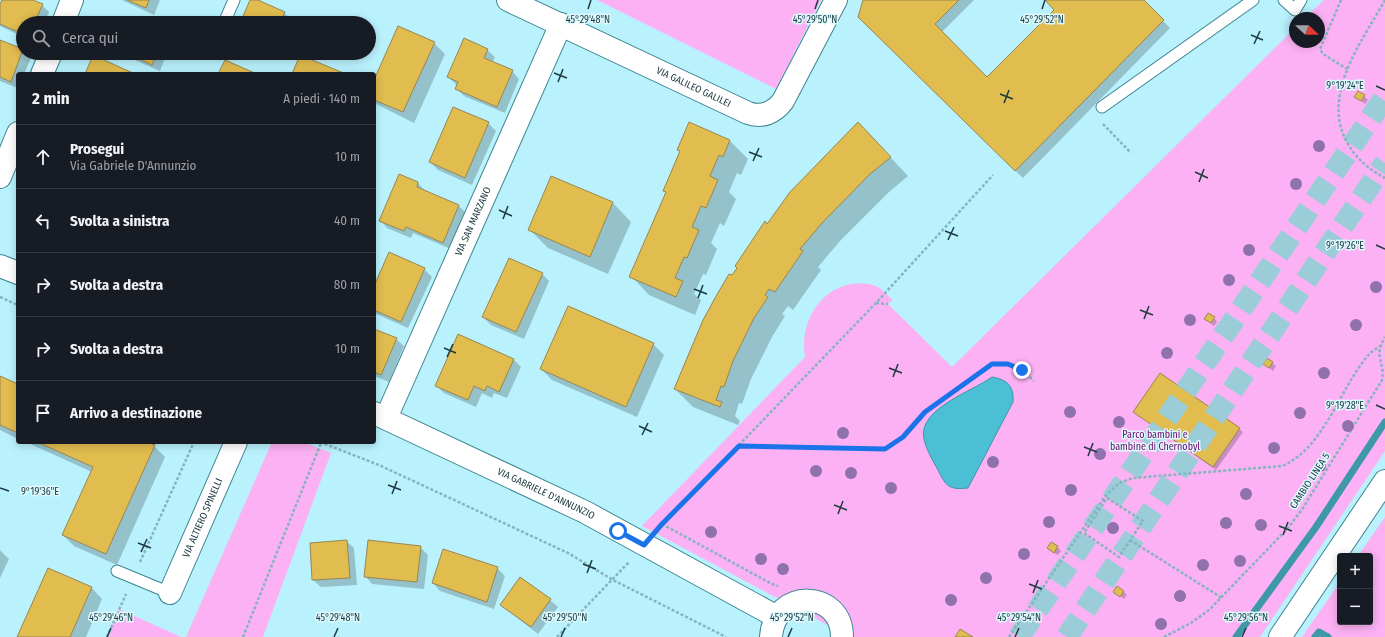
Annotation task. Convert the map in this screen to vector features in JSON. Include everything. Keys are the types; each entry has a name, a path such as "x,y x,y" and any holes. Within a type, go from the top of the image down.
{"street":[{"path":"66,16 72,0"},
{"name":"VIA GALILEO GALILEI","path":"508,0 748,113 758,115 774,110 783,101 834,4"},
{"name":"VIA SAN MARZANO","path":"380,416 561,24"},
{"path":"43,72 48,60"},
{"path":"0,177 16,138"},
{"path":"0,266 16,272"},
{"name":"VIA GABRIELE D'ANNUNZIO","path":"380,416 585,512 644,545 774,627 785,607 796,602 808,600 820,602 830,608 838,618 842,629 842,637"},
{"name":"VIA ALTIERO SPINELLI","path":"170,593 235,444"},
{"path":"1280,637 1385,481"}],"lane":[{"path":"227,16 234,0"},
{"path":"1102,107 1253,0"},
{"path":"1284,0 1296,10 1301,0"},
{"path":"117,571 170,593"}],"path":[{"path":"1341,0 1320,49 1323,54 1347,69"},
{"path":"1385,0 1347,69 1342,82 1338,105 1340,129 1354,154 1364,165 1385,178"},
{"path":"1098,119 1131,152"},
{"path":"557,637 614,580 662,524 876,303 993,175"},
{"path":"0,297 16,304"},
{"path":"876,303 888,304"},
{"path":"1009,637 1082,529 1112,488 1126,479 1282,466 1292,462 1311,444 1366,357 1380,346 1385,337"},
{"name":"CAMBIO LINEA 5","path":"1164,637 1191,623 1210,610 1288,528 1303,508 1382,380 1384,369 1380,356 1380,346"},
{"path":"739,446 885,449 903,437 925,412 992,364 1008,364 1022,370 1034,380"},
{"path":"107,637 193,444"},
{"path":"243,637 320,444"},
{"path":"326,444 379,465 568,553 614,580 726,637"},
{"path":"1108,498 1143,521 1130,540 1119,557 1084,533 1108,498"},
{"path":"662,524 772,584 782,587"},
{"path":"1130,540 1222,598"}],"green space":[{"path":"597,0 821,0 776,89"},
{"name":"Parco bambini e bambine di Chernobyl","path":"1324,0 1385,0 1385,451 1260,637 850,637 642,526 805,357 804,342 806,327 820,302 830,293 842,286 857,284 873,285 878,287 893,300 888,304 952,367 1289,34 1289,48 1325,48 1325,12 1311,12"},
{"path":"271,444 308,444 331,453 263,637 186,637"},
{"path":"1385,517 1385,637 1302,637 1337,586 1337,625 1373,625 1373,553 1360,553"},
{"path":"119,609 181,637 107,637"}],"water":[{"path":"992,377 1002,380 1009,385 1013,396 1013,402 968,488 953,488 946,484 926,447 924,428 929,419 937,410 948,402"}],"building":[{"path":"2,0 33,0 43,4 37,16 16,16 16,31 0,24 0,4"},
{"path":"127,0 149,0 146,8"},
{"path":"250,0 258,0 285,12 283,16 243,16"},
{"path":"863,0 959,0 935,24 987,77 1054,10 1045,0 1144,0 1164,20 1015,171 858,17"},
{"path":"398,26 435,42 403,112 376,101 376,76"},
{"path":"464,38 488,49 484,58 513,70 497,107 455,89 458,82 447,77"},
{"path":"0,40 16,46 16,60 19,60 11,82 0,77"},
{"path":"91,60 104,60 131,72 86,72"},
{"path":"141,60 154,60 152,65"},
{"path":"225,60 252,72 219,72"},
{"path":"298,60 312,60 341,72 293,72"},
{"path":"1358,91 1365,95 1361,101 1354,97"},
{"path":"453,107 489,122 465,178 429,162"},
{"path":"689,122 730,140 723,157 719,155 710,176 718,180 706,208 701,206 692,227 699,230 687,258 684,257 675,278 683,281 676,297 629,277 666,192 663,191 680,151 677,150"},
{"path":"858,122 891,157 870,174 822,223 800,249 803,251 775,292 769,289 765,295 768,297 754,318 733,361 724,387 721,386 716,400 722,402 720,407 674,389 703,320 729,274 732,275 737,268 735,266 765,221 767,224 790,192"},
{"path":"399,174 418,182 417,187 459,205 443,243 406,227 404,231 379,221"},
{"path":"551,176 613,202 590,257 528,230"},
{"path":"389,252 425,268 401,322 376,311 376,281"},
{"path":"509,258 543,273 516,332 482,317"},
{"path":"568,306 654,343 626,407 540,369"},
{"path":"1208,313 1215,317 1211,323 1204,319"},
{"path":"376,330 397,338 381,375 376,373"},
{"path":"458,334 514,359 499,392 487,386 485,391 474,386 468,400 435,386"},
{"path":"1267,358 1273,362 1269,368 1263,364"},
{"path":"1160,373 1240,428 1213,467 1133,412"},
{"path":"0,376 16,383 16,432 0,425"},
{"path":"41,444 155,445 106,554 62,535 93,467"},
{"path":"347,540 350,578 312,580 310,543"},
{"path":"368,540 421,546 417,582 364,577"},
{"path":"1051,542 1058,546 1054,553 1047,548"},
{"path":"443,549 498,567 487,602 432,583"},
{"path":"48,568 92,587 70,637 17,637"},
{"path":"520,577 551,599 531,627 500,605"},
{"path":"1117,586 1124,591 1120,597 1113,592"},
{"path":"960,629 973,637 955,637"}],"waterway":[{"path":"1236,637 1316,527 1385,422"},
{"path":"1315,637 1319,632 1328,637"}],"tunnel":[{"path":"1019,637 1385,97"},
{"path":"1067,637 1385,163"}],"route":[{"path":"618,531 644,545 662,524 739,446 885,449 894,445 903,437 925,412 992,364 1008,364 1022,370"}]}
